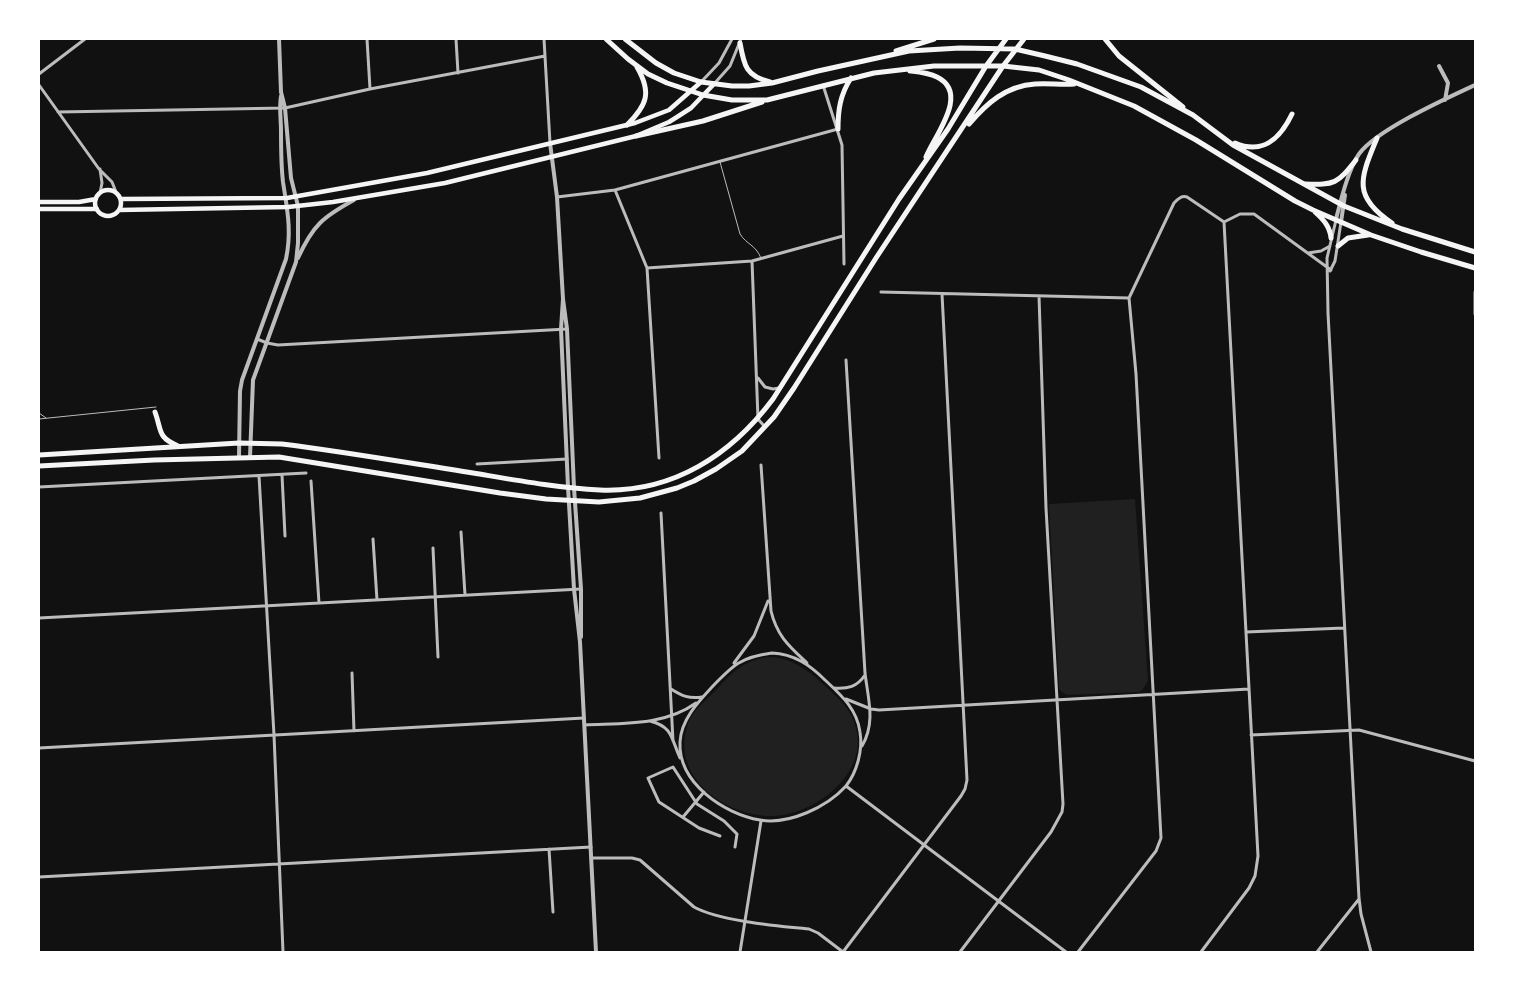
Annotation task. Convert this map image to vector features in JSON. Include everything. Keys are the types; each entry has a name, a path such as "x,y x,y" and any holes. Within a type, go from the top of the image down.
{"main road":[{"path":"606,39 648,74 666,83 691,92 732,100 767,100"},
{"path":"625,39 638,50 674,73 701,82 748,86 772,83 909,51 931,49 1015,49 1076,64 1109,75 1141,88 1193,115"},
{"path":"881,56 934,39"},
{"path":"39,455 239,443 282,444 574,488 601,490 639,488 681,476 705,464 728,448 758,418 782,386 900,199 948,128 997,49 1006,39"},
{"path":"39,466 279,457 500,493 575,501 618,501 640,498 677,488 694,481 728,461 765,427 794,388 876,258 1003,66 1024,39"},
{"path":"1105,39 1119,56 1193,115 1240,149 1342,205 1402,229 1475,252"},
{"path":"741,41 742,59 747,70 756,78 772,83"},
{"path":"627,125 640,112 646,97 644,80 636,65"},
{"path":"119,210 121,199 116,192 105,190 100,193 96,199 97,209 102,214 108,216 119,210 288,207 445,183 552,155 703,121 767,100 874,73 934,66 1003,66 1040,70 1134,106 1196,140 1295,201 1313,210 1371,235 1475,268"},
{"path":"902,70 936,76 950,90 951,100 948,114 930,147 922,167"},
{"path":"838,129 841,98 851,78"},
{"path":"121,199 287,198 428,173 627,125 669,110 701,82"},
{"path":"958,136 989,102 1002,93 1025,85 1077,83"},
{"path":"636,136 669,122 691,108 714,84"},
{"path":"1223,138 1249,147 1262,146 1276,139 1292,114"},
{"path":"1377,138 1364,174 1365,195 1375,211 1402,229"},
{"path":"1302,184 1320,184 1336,181 1341,178 1356,160"},
{"path":"39,202 79,202 96,199"},
{"path":"39,209 97,209"},
{"path":"1313,210 1327,224 1331,238"},
{"path":"1338,246 1348,238 1371,235"},
{"path":"156,410 159,430 164,439 180,447"}],"street":[{"path":"39,74 85,39"},
{"path":"239,457 242,380 286,259 290,224 283,180 279,108 281,92 279,39"},
{"path":"367,39 370,90"},
{"path":"456,39 458,73"},
{"path":"544,39 550,143 567,329 574,488 581,588 582,628 580,642"},
{"path":"701,82 719,63 732,39"},
{"path":"714,84 730,66 741,41"},
{"path":"58,112 285,108 545,56"},
{"path":"1439,66 1448,84 1445,100"},
{"path":"39,85 99,168 112,182 116,192"},
{"path":"823,85 842,145 844,264"},
{"path":"1329,269 1338,246 1339,220 1345,190 1356,160 1365,147 1377,138 1475,85"},
{"path":"281,92 285,108 291,178 298,206 296,262"},
{"path":"556,197 615,190 838,129"},
{"path":"99,168 102,183 100,193"},
{"path":"615,190 647,268 659,458"},
{"path":"250,457 252,388 255,375 296,262 309,234 319,223 335,209 359,196"},
{"path":"1078,952 1159,845 1161,829 1137,384 1129,298 1174,203 1178,199 1187,197 1224,222"},
{"path":"1224,222 1240,214 1254,214 1329,269"},
{"path":"1339,220 1331,238 1328,279 1359,898 1361,914 1371,952"},
{"path":"1201,952 1248,888 1256,871 1258,856 1224,222"},
{"path":"647,268 752,261 843,236"},
{"path":"1307,253 1321,251 1330,246"},
{"path":"752,261 758,377 758,418 765,427"},
{"path":"881,292 1129,298"},
{"path":"1475,292 1475,314"},
{"path":"591,858 632,858 640,860 694,907 708,914 808,929 818,933 843,952 925,846 965,789 967,780 964,706 942,294"},
{"path":"960,952 1050,832 1062,812 1063,804 1046,508 1039,296"},
{"path":"563,299 561,330 568,487 574,589 580,642 596,952"},
{"path":"256,338 278,345 567,329"},
{"path":"648,721 664,726 688,774 712,799 735,813 761,821 782,820 807,814 846,786 855,769 861,746 866,738 870,725 871,709 865,673 846,360"},
{"path":"758,377 765,387 773,389 782,386"},
{"path":"477,464 567,459"},
{"path":"761,465 769,598 774,624 779,634 845,699 858,722 861,746"},
{"path":"39,487 306,473"},
{"path":"282,475 285,536"},
{"path":"260,476 284,952"},
{"path":"311,481 319,603"},
{"path":"661,513 673,741"},
{"path":"461,532 465,595"},
{"path":"373,539 377,600"},
{"path":"433,548 438,657"},
{"path":"39,618 581,588"},
{"path":"685,768 680,741 686,721 702,697 732,666 754,636 769,598"},
{"path":"1246,632 1344,628"},
{"path":"732,666 749,657 787,654 812,667"},
{"path":"352,673 354,731"},
{"path":"834,688 849,689 859,683 865,673"},
{"path":"670,688 691,699 702,697"},
{"path":"845,699 871,709 880,710 1153,696 1249,689"},
{"path":"584,725 648,721 671,717 699,701"},
{"path":"39,748 584,718"},
{"path":"1251,735 1350,730 1365,731 1475,761"},
{"path":"720,836 699,828 659,802 648,778 673,767 696,802 724,821 738,834 735,847"},
{"path":"846,786 1066,952"},
{"path":"683,817 704,792"},
{"path":"740,952 761,821"},
{"path":"39,877 590,847"},
{"path":"549,849 553,912"},
{"path":"1317,952 1359,898"}],"lane":[{"path":"719,161 740,234 743,239 757,248 761,258"},
{"path":"39,419 156,410"},
{"path":"39,413 46,418"}],"shaded area":[{"path":"1135,499 1148,681 1139,692 1067,695 1059,689 1049,504"},
{"path":"770,657 792,662 805,669 838,698 854,721 858,745 854,761 846,776 835,789 821,800 805,808 789,814 773,816 755,815 738,810 721,802 707,791 695,778 687,763 684,746 689,721 699,706 740,667 754,660"}]}
